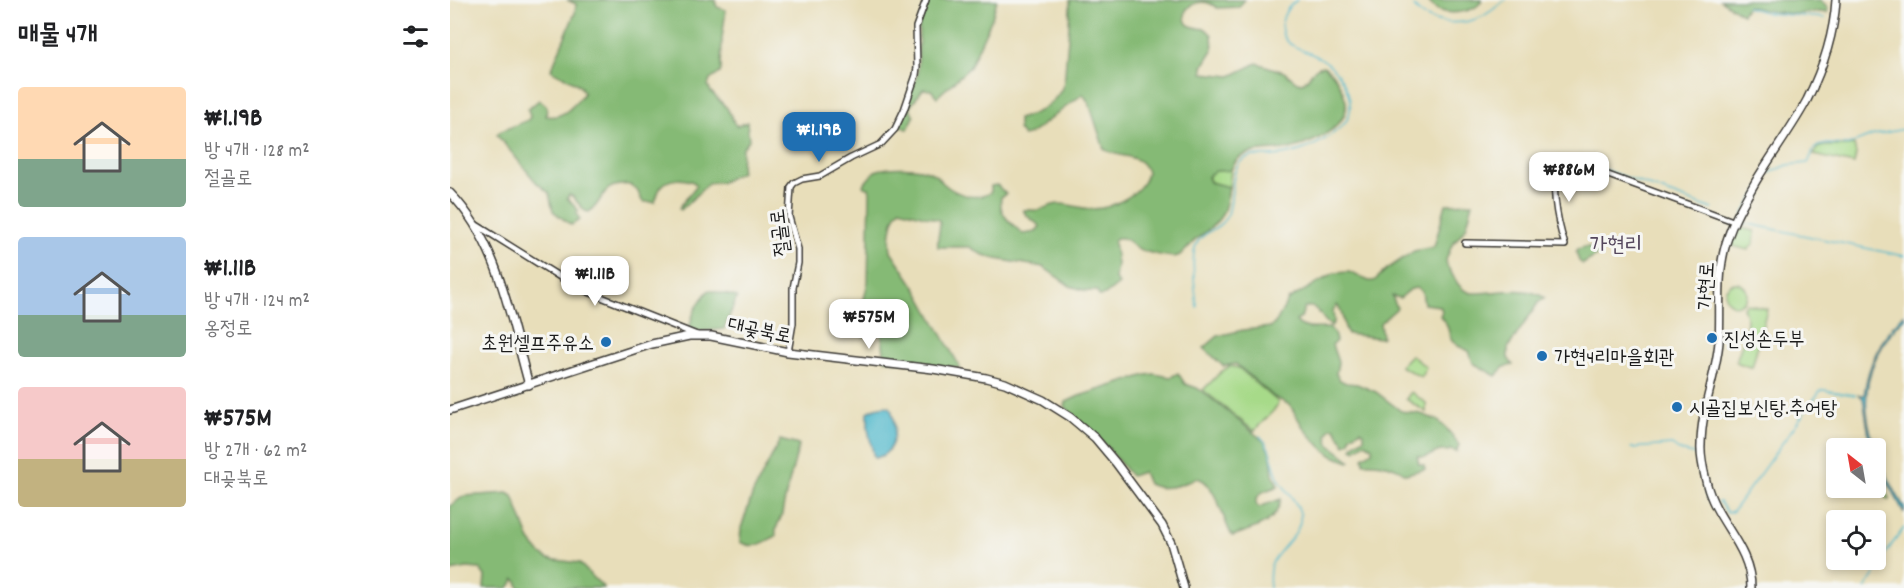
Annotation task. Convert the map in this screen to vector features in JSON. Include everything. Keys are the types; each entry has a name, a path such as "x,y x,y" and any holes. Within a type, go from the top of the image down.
{"street":[{"name":"절골로","path":"788,352 793,323 793,288 798,263 798,249 789,217 791,187 802,179 820,176 881,144 895,129 916,75 916,27 926,0"},
{"name":"가현로","path":"1751,588 1748,562 1708,488 1700,447 1704,412 1718,353 1722,265 1733,221 1806,102 1817,78 1833,27 1836,0"},
{"path":"1465,243 1565,245 1558,221 1554,189 1557,165 1562,158 1733,221"},
{"path":"450,192 482,236 494,262 529,385"},
{"path":"474,224 576,287 698,335"},
{"name":"대곶북로","path":"450,410 652,344 698,335 727,338 788,352 966,374 1005,383 1056,408 1081,426 1101,445 1162,525 1172,543 1184,588"},
{"path":"524,365 533,377 552,378"},
{"path":"511,391 522,381 524,365"}],"green space":[{"path":"567,0 715,0 717,7 726,10 721,70 710,80 708,86 727,108 736,126 747,122 749,140 742,149 741,172 722,182 709,183 681,210 679,208 696,186 691,181 677,179 668,181 661,187 655,202 643,202 637,190 631,186 615,186 606,191 589,212 585,211 569,195 567,198 579,211 576,213 580,220 571,225 553,211 549,193 536,182 497,135 499,132 528,120 530,117 528,109 539,100 547,107 546,116 558,116 576,103 584,93 579,85 551,70 575,13 576,4"},
{"path":"929,0 997,0 992,18 970,67 937,97 931,90 923,89 910,107 914,117 906,129 899,125 918,73 919,24"},
{"path":"1070,0 1244,0 1239,7 1217,8 1201,2 1193,4 1186,10 1185,20 1189,26 1206,29 1212,35 1213,50 1203,66 1203,73 1231,76 1257,63 1284,72 1302,83 1316,68 1323,66 1333,75 1344,95 1346,105 1344,115 1331,130 1312,141 1293,148 1248,154 1238,159 1231,170 1215,171 1210,174 1208,177 1210,182 1229,187 1224,211 1213,226 1178,256 1170,257 1151,253 1137,248 1125,239 1117,238 1114,242 1117,264 1115,279 1119,284 1105,295 1099,296 1097,291 1087,291 1070,286 1043,267 996,259 970,247 938,247 939,220 900,209 891,229 891,251 917,290 960,367 885,360 879,330 871,329 864,336 859,334 857,329 868,282 870,192 869,188 863,185 875,171 888,168 920,169 935,175 954,190 973,196 985,195 991,192 991,186 997,185 1006,194 1001,197 1003,214 1023,234 1036,232 1040,226 1023,210 1037,210 1060,204 1092,209 1109,206 1134,193 1145,180 1147,172 1140,161 1104,149 1089,103 1083,94 1030,134 1023,136 1018,129 1018,119 1037,112 1049,104 1063,85"},
{"path":"1427,0 1482,0 1469,10 1443,12"},
{"path":"1720,0 1821,0 1828,9 1827,13 1794,14 1747,6 1742,14"},
{"path":"1854,145 1856,154 1854,164 1814,155 1817,148"},
{"path":"1231,170 1229,187 1209,180 1209,175 1215,171"},
{"path":"1473,203 1466,228 1452,245 1446,260 1458,284 1471,293 1528,291 1545,298 1538,303 1508,348 1508,358 1513,365 1504,367 1496,376 1473,363 1469,351 1451,340 1447,325 1440,316 1442,311 1440,306 1424,304 1422,292 1417,288 1411,289 1400,298 1392,296 1397,308 1380,323 1382,337 1380,338 1348,334 1337,305 1333,310 1334,322 1331,326 1313,307 1304,308 1301,318 1296,321 1307,328 1330,328 1334,333 1336,341 1332,345 1338,362 1336,374 1340,380 1376,392 1401,411 1421,414 1437,420 1447,429 1459,445 1456,452 1439,451 1430,456 1417,456 1419,464 1424,465 1425,469 1406,474 1386,465 1364,463 1363,457 1372,451 1372,447 1365,443 1355,450 1352,448 1364,438 1361,430 1351,436 1350,442 1345,445 1335,428 1331,428 1327,434 1329,444 1351,461 1333,456 1321,447 1303,427 1290,405 1274,397 1236,364 1223,366 1204,348 1218,336 1271,327 1288,300 1334,273 1349,272 1374,281 1414,251 1434,247 1446,204"},
{"path":"1741,228 1755,231 1754,243 1748,250 1732,246 1732,241"},
{"path":"1584,247 1602,249 1595,257 1583,264 1579,261 1576,252"},
{"path":"1736,283 1746,290 1747,294 1740,304 1736,305 1726,298 1725,294 1732,284"},
{"path":"709,290 737,297 724,329 697,332 690,328 692,317 699,302"},
{"path":"1747,304 1767,309 1752,368 1736,362 1746,331 1747,320 1743,307"},
{"path":"1411,355 1426,367 1421,377 1400,366"},
{"path":"1230,366 1239,368 1278,402 1277,407 1254,431 1203,390"},
{"path":"1178,373 1185,384 1207,395 1265,442 1271,455 1273,474 1278,486 1261,493 1256,504 1259,507 1281,499 1274,515 1256,528 1232,536 1218,502 1203,480 1196,478 1178,486 1160,488 1148,484 1143,472 1131,476 1106,446 1065,407 1066,402 1079,396 1146,375 1171,377"},
{"path":"1411,392 1426,403 1426,412 1406,399"},
{"path":"780,440 799,445 782,514 776,527 776,536 758,545 745,544 740,542 741,528 753,493"},
{"path":"508,493 513,496 530,541 540,553 548,559 579,563 604,588 519,588 515,579 509,588 484,588 485,576 480,569 467,568 450,571 450,506 464,496"}],"water":[{"path":"1904,314 1904,318 1885,341 1873,365 1867,388 1867,411 1872,438 1869,438 1863,398 1859,395 1864,395 1872,362 1889,332"},
{"path":"885,406 890,407 893,414 894,438 882,456 874,458 868,429 868,412"},
{"path":"1886,473 1904,507 1904,513 1886,478"}],"waterway":[{"path":"1197,308 1193,267 1194,251 1202,237 1221,223 1228,214 1234,176 1239,163 1250,156 1281,155 1309,148 1341,127 1350,110 1348,92 1332,67 1284,38 1283,19 1289,7 1297,0"},
{"path":"1414,7 1428,17 1455,23 1481,17 1505,0"},
{"path":"1746,7 1768,13 1825,18"},
{"path":"1769,173 1788,165 1808,163 1814,149 1818,146 1848,145 1874,135 1904,129"},
{"path":"1576,159 1712,209"},
{"path":"1743,215 1766,179"},
{"path":"1739,222 1904,256"},
{"path":"1718,502 1727,513 1733,511 1820,391 1855,395"},
{"path":"1260,436 1270,450 1278,477 1300,513 1298,528 1271,565 1270,588"},
{"path":"1631,448 1672,445 1680,451 1698,455"},
{"path":"1699,466 1707,498 1712,505"},
{"path":"1865,588 1879,562 1904,528"}],"place":[{"name":"진성손두부","path":"1712,338"},
{"name":"초원셀프주유소","path":"606,342"},
{"name":"가현4리마을회관","path":"1542,356"},
{"name":"시골집보신탕.추어탕","path":"1677,407"}],"district":[{"name":"가현리","path":"1616,243"}]}
